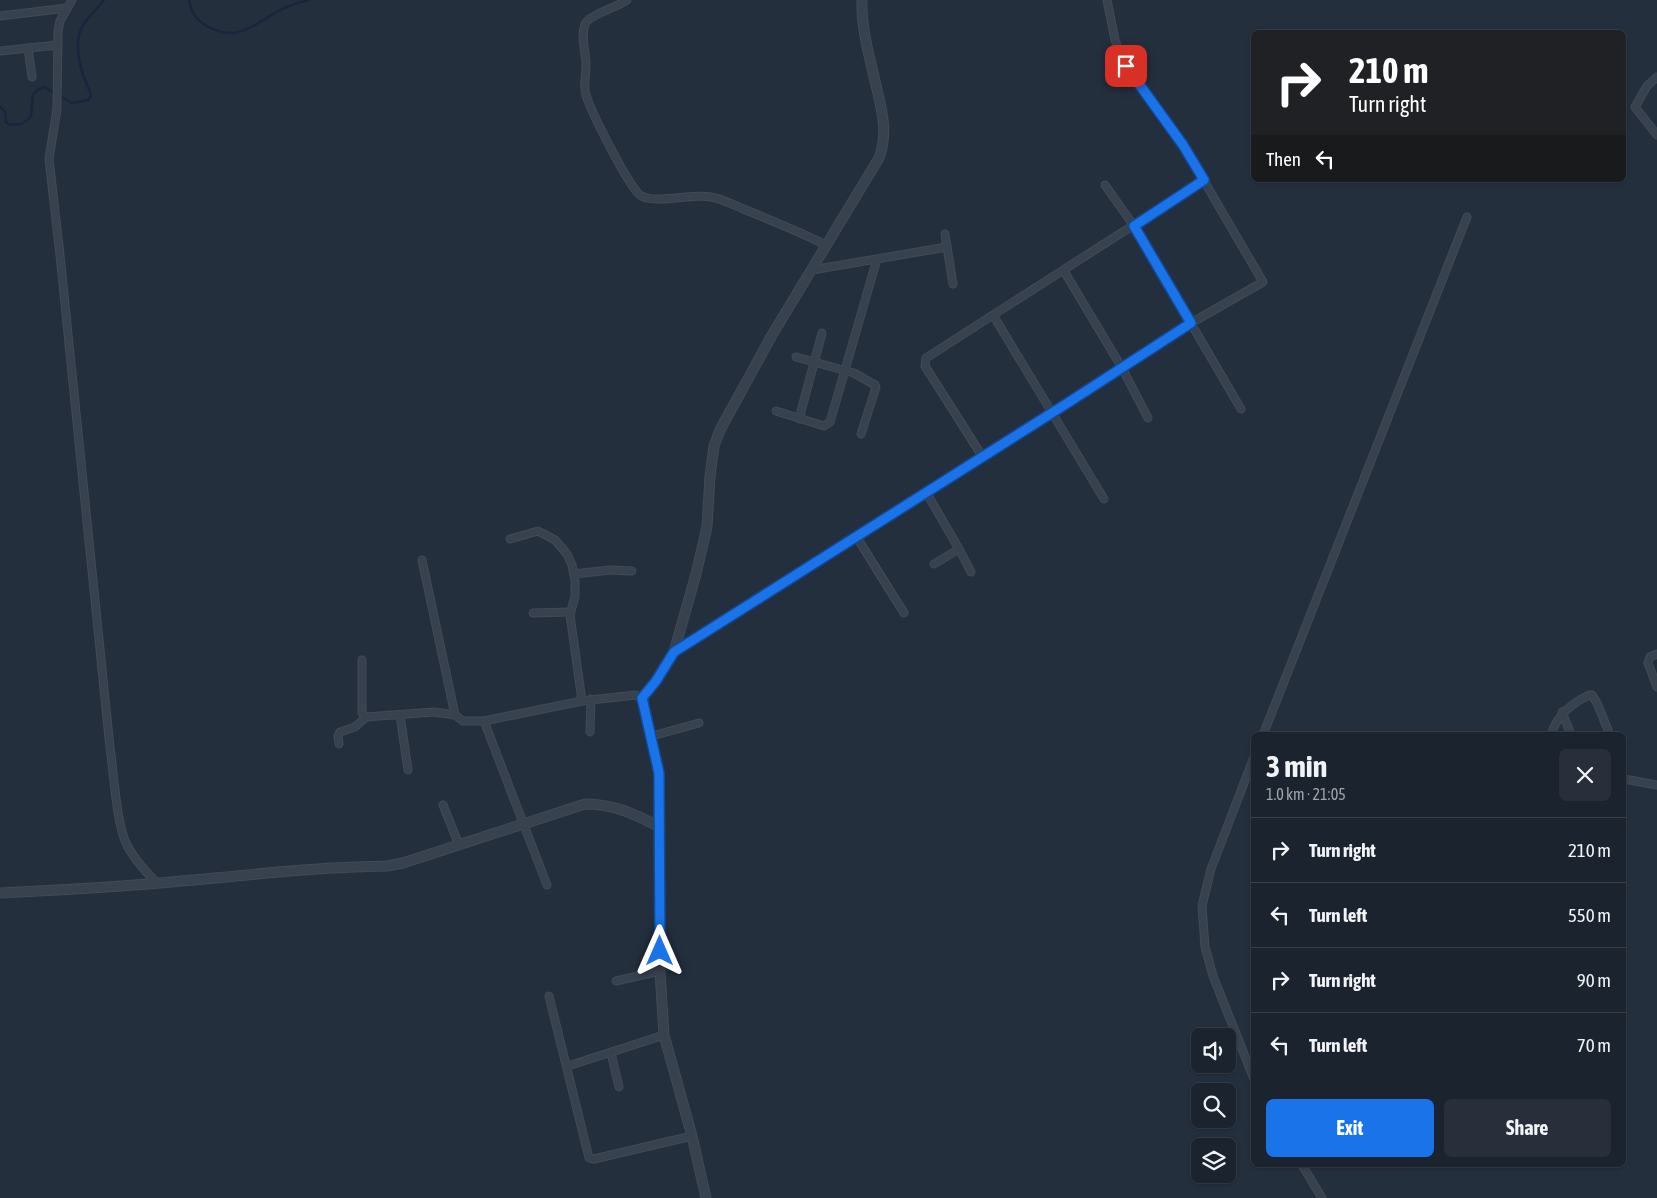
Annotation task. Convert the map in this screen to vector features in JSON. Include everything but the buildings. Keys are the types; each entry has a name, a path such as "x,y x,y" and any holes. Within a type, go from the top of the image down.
{"street":[{"path":"72,0 60,21 58,31 57,109 49,159 50,180 60,255 119,813 126,844 143,868 156,882"},
{"path":"628,0 620,6 589,19 585,24 585,80 586,94 608,143 629,180 640,194 654,199 711,196 826,244"},
{"path":"642,698 656,681 674,652 707,527 714,446 720,430 750,374 879,158 884,146 883,117 865,32 862,0"},
{"path":"674,652 1191,323 1262,282 1183,145 1122,59 1115,40 1107,0"},
{"path":"0,16 67,8"},
{"path":"0,51 58,45"},
{"path":"28,48 32,77"},
{"path":"1657,76 1647,86 1635,106 1657,135"},
{"path":"982,456 925,366 926,358 1204,180"},
{"path":"1105,185 1134,226 1241,408"},
{"path":"1264,732 1467,217"},
{"path":"945,234 953,284"},
{"path":"812,270 947,247"},
{"path":"776,411 824,426 830,422 877,259"},
{"path":"1064,271 1122,368 1148,418"},
{"path":"993,314 1104,499"},
{"path":"799,418 822,333"},
{"path":"796,357 845,370 875,385 876,387 861,434"},
{"path":"926,492 971,572"},
{"path":"510,539 535,531 541,532 555,540 567,554 574,574 575,596 570,612 582,701"},
{"path":"856,536 904,613"},
{"path":"934,564 959,549"},
{"path":"422,560 456,715"},
{"path":"574,574 610,570 632,571"},
{"path":"533,613 570,612"},
{"path":"1657,654 1650,657 1648,663 1657,687"},
{"path":"362,660 362,713 366,717"},
{"path":"338,744 340,732 355,727 366,717 434,712 456,715 463,721 484,721 591,699 635,695 642,698"},
{"path":"1552,732 1562,712 1583,698 1592,695 1609,732"},
{"path":"642,698 659,773 660,971 664,1035 692,1136 706,1198"},
{"path":"590,732 591,699"},
{"path":"1562,712 1570,732"},
{"path":"400,714 408,770"},
{"path":"484,721 547,885"},
{"path":"652,736 699,723"},
{"path":"1251,765 1211,869 1202,906 1202,928 1213,976 1251,1071"},
{"path":"1626,779 1657,785"},
{"path":"0,893 387,866 585,804 596,804 629,811 660,827"},
{"path":"443,805 459,845"},
{"path":"616,981 660,971"},
{"path":"549,996 568,1066 587,1155 591,1159 692,1136"},
{"path":"568,1066 664,1035"},
{"path":"611,1053 619,1087"},
{"path":"1303,1167 1322,1198"}],"waterway":[{"path":"0,106 5,112 6,122 10,125 21,124 30,118 33,96 44,87 72,103 88,100 91,96 79,60 79,35 84,24 104,0"},
{"path":"189,0 196,17 205,25 224,33 240,32 248,29 286,7 309,0"}],"route":[{"path":"660,951 659,773 642,698 656,681 674,652 1191,323 1134,226 1204,180 1183,145 1126,66"}]}
